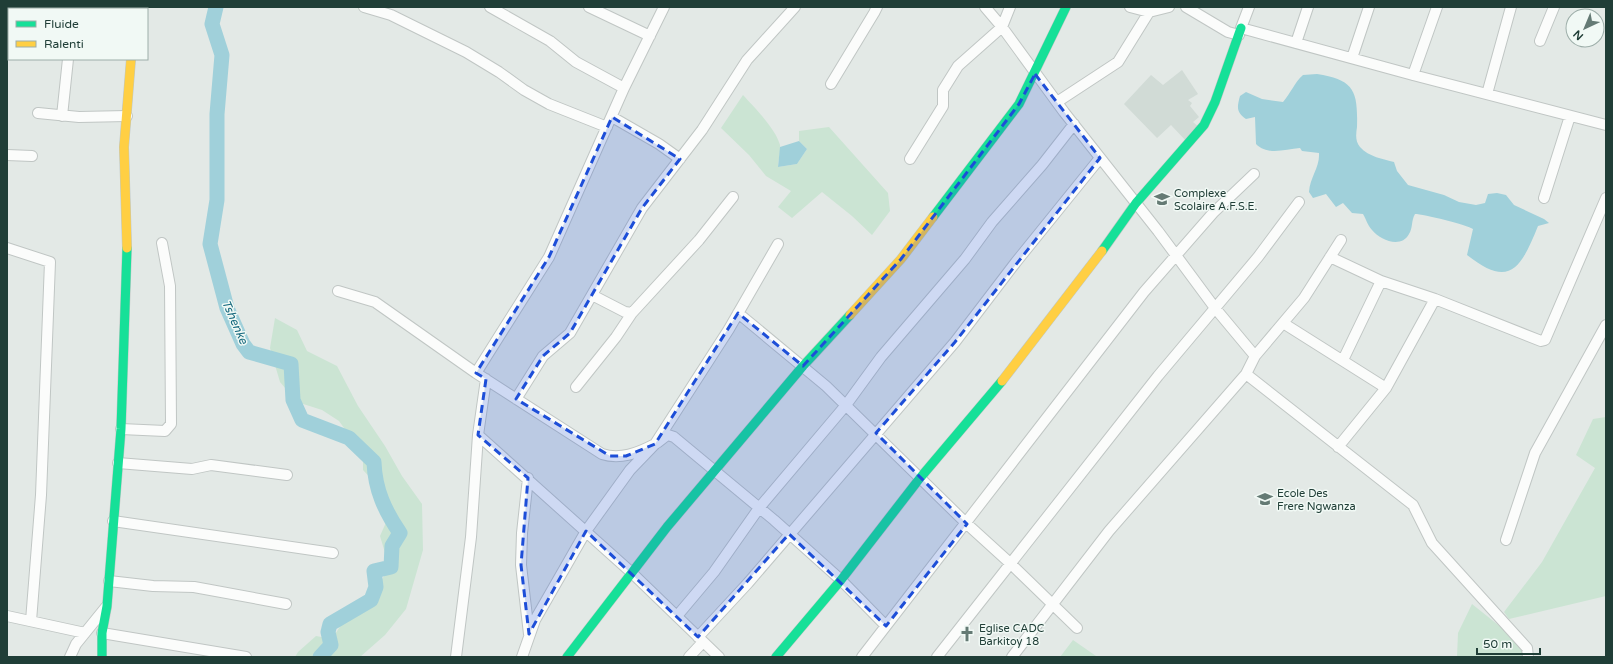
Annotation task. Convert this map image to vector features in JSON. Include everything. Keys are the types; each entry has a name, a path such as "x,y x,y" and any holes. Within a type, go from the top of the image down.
{"street":[{"path":"364,7 391,15 466,52 499,72 524,90 549,104 607,127"},
{"path":"490,7 550,40 576,62 624,88"},
{"path":"589,7 650,36"},
{"path":"476,373 549,257 624,88 664,7"},
{"path":"516,398 543,356 570,333 642,208 702,130 747,60 794,7"},
{"path":"830,84 874,13 876,7"},
{"path":"985,7 1002,27 1035,74 1136,203 1215,308 1255,356"},
{"path":"910,159 943,106 943,90 958,66 1002,27 1010,7"},
{"path":"567,657 667,527 716,471 803,366 901,259 1019,104 1035,74 1066,7"},
{"path":"1130,7 1149,12 1169,7"},
{"path":"1186,7 1228,32 1240,32 1296,43 1413,76 1606,125"},
{"path":"776,657 841,580 920,478 981,408 1089,269 1136,203 1204,125 1215,102 1249,7"},
{"path":"1296,43 1308,7"},
{"path":"1352,58 1369,7"},
{"path":"1413,76 1438,7"},
{"path":"1487,94 1511,7"},
{"path":"1540,40 1554,7"},
{"path":"1057,102 1118,62 1149,12"},
{"path":"62,116 68,60"},
{"path":"102,657 102,633 107,606 121,428 128,263 124,147 131,60"},
{"path":"38,113 62,116 127,116"},
{"path":"1544,198 1570,116"},
{"path":"612,117 659,144 680,160"},
{"path":"677,616 719,565 759,508 846,405 881,357 965,259 992,222 1074,124"},
{"path":"7,155 32,156"},
{"path":"689,657 700,639 955,342 1016,262 1100,158"},
{"path":"862,657 876,642 886,626 967,524 1144,292 1213,213 1254,174"},
{"path":"576,387 616,337 632,313 699,240 733,197"},
{"path":"1330,256 1381,281 1435,299 1544,341 1605,201"},
{"path":"937,657 1158,376 1258,257 1299,202"},
{"path":"1012,657 1109,531 1246,374 1255,356 1304,298 1341,240"},
{"path":"121,428 161,431 168,429 172,424 170,286 162,243"},
{"path":"338,291 375,302 476,373 602,454 614,457 626,456 655,444 738,313 778,244"},
{"path":"7,248 50,262 41,496 31,621"},
{"path":"1343,360 1381,281"},
{"path":"592,294 625,312 632,313"},
{"path":"1338,447 1386,388 1435,299"},
{"path":"738,313 803,366 846,405 967,524 1077,628"},
{"path":"1283,323 1386,388"},
{"path":"1506,540 1535,452 1606,325"},
{"path":"1246,374 1412,505 1432,543 1527,648 1528,657"},
{"path":"456,657 471,537 478,434 486,379"},
{"path":"478,434 632,573 719,657"},
{"path":"522,657 529,634 556,582 586,531 630,470 655,444 668,435 674,437 716,471 789,534 841,580 886,626"},
{"path":"118,463 192,468 211,465 286,475"},
{"path":"528,478 522,533 521,565 529,634"},
{"path":"113,521 333,553"},
{"path":"109,581 154,586 194,587 286,604"},
{"path":"70,657 85,633 107,606"},
{"path":"7,618 31,621 85,633"},
{"path":"102,633 246,657"}],"highlighted area":[{"path":"1035,74 1100,158 955,342 876,433 967,524 886,626 789,534 698,637 586,531 529,634 521,565 528,478 478,435 486,379 476,373 549,257 612,117 680,159 642,208 570,333 543,356 516,399 610,456 626,456 655,444 738,313 803,366 901,259 1019,104"}],"shaded area":[{"path":"1182,70 1198,94 1188,100 1192,103 1190,106 1199,117 1193,122 1201,129 1188,143 1171,125 1157,138 1124,104 1151,75 1163,85"}],"green space":[{"path":"743,95 764,118 778,139 780,148 778,167 797,164 807,149 799,141 799,131 829,127 888,193 890,211 872,235 852,216 822,192 792,218 778,207 791,191 766,176 749,155 721,128"},
{"path":"275,318 297,330 307,351 337,366 358,406 385,446 402,476 422,504 423,550 406,609 385,635 360,657 295,657 298,652 316,636 332,639 348,614 365,608 384,576 386,556 380,536 388,518 377,485 363,470 363,454 339,421 322,410 297,402 280,382 270,348"},
{"path":"1606,417 1606,596 1509,619 1504,612 1542,562 1595,468 1576,455 1593,419"},
{"path":"1472,604 1527,648 1525,657 1457,657 1458,633"},
{"path":"1073,640 1096,656 1097,657 1060,657"}],"water":[{"path":"1317,74 1329,76 1339,80 1351,89 1355,96 1356,104 1356,137 1358,145 1372,155 1394,162 1397,171 1408,185 1444,195 1459,202 1476,205 1485,203 1488,194 1497,193 1506,195 1514,205 1544,219 1549,223 1538,226 1526,253 1519,263 1512,269 1504,272 1494,271 1467,255 1473,229 1463,225 1415,214 1410,232 1405,239 1396,242 1390,241 1380,237 1369,227 1363,214 1352,213 1343,203 1336,207 1326,194 1313,198 1309,192 1318,163 1319,153 1302,151 1300,148 1271,151 1261,148 1256,144 1255,117 1246,119 1240,114 1238,106 1240,96 1246,92 1262,99 1283,102 1297,81 1303,75"},
{"path":"799,141 807,149 797,164 778,167 780,147"}],"waterway":[{"name":"Tshenke","path":"216,7 212,24 222,55 217,114 217,200 210,244 227,308 243,344 249,352 291,364 293,400 302,420 349,438 374,462 376,482 382,500 400,533 392,546 391,567 374,571 376,587 371,600 330,624 328,632 331,645 320,657"}],"traffic: fast":[{"path":"933,217 1019,104 1066,7"},
{"path":"1102,251 1136,203 1204,125 1215,102 1241,28"},
{"path":"102,657 102,633 107,606 121,429 127,248"},
{"path":"567,657 667,527 803,366 850,315"},
{"path":"776,657 841,580 920,478 1002,381"}],"traffic: slow":[{"path":"127,248 124,147 131,60"},
{"path":"850,315 901,259 933,217"},
{"path":"1002,381 1102,251"}],"place":[{"name":"Complexe Scolaire A.F.S.E.","path":"1162,199"},
{"name":"Ecole Des Frere Ngwanza","path":"1265,499"},
{"name":"Eglise CADC Barkitoy 18","path":"967,634"}]}
